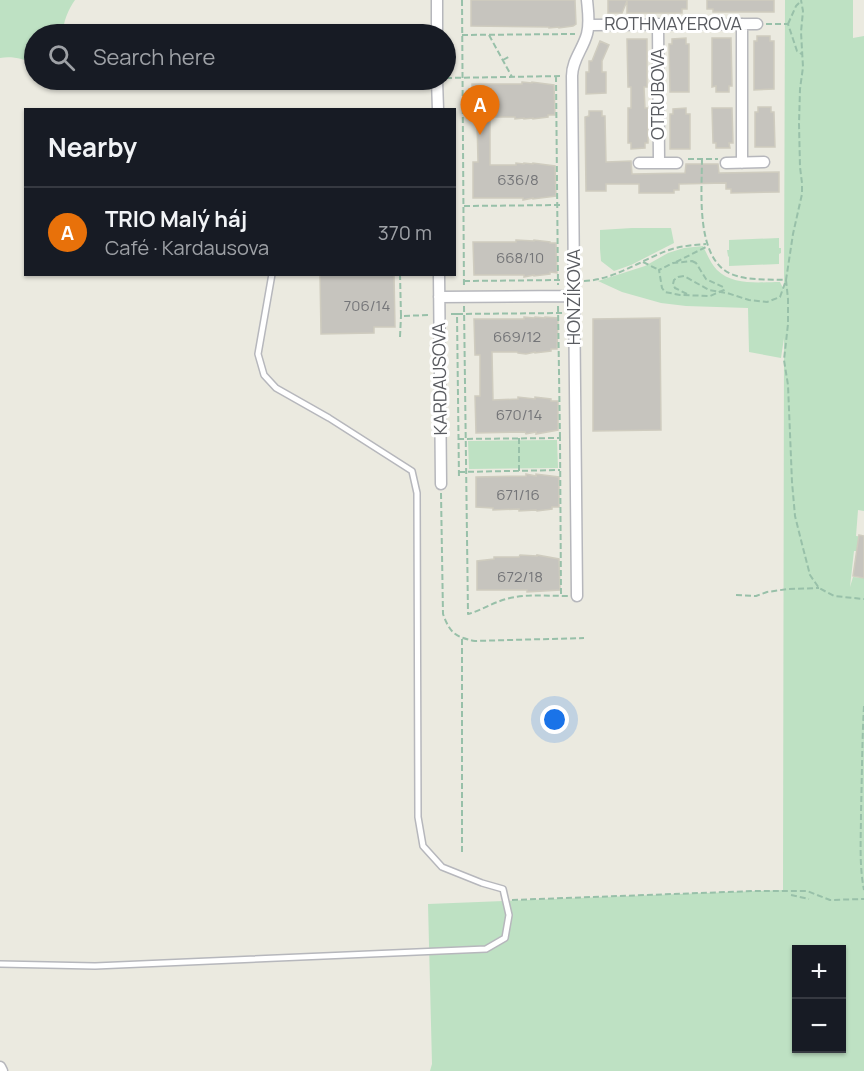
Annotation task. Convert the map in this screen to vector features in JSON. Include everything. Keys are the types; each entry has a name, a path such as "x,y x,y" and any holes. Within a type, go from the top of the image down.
{"street":[{"path":"437,0 437,24"},
{"name":"HONZÍKOVA","path":"577,596 572,69 588,29 587,0"},
{"name":"ROTHMAYEROVA","path":"588,29 658,24 757,24"},
{"name":"OTRUBOVA","path":"658,24 659,163"},
{"path":"742,24 742,163"},
{"path":"437,90 438,108"},
{"path":"726,163 764,162"},
{"name":"OTRUBOVA","path":"639,163 677,163"},
{"name":"KARDAUSOVA","path":"439,276 441,484"},
{"path":"439,297 574,296"}],"lane":[{"path":"0,964 95,966 486,949 505,938 509,915 503,889 442,867 423,846 418,817 417,493 412,471 276,387 264,375 258,354 272,276"}],"path":[{"path":"462,0 468,614 500,601 523,595 577,596"},
{"path":"801,0 788,24 797,51 803,55"},
{"path":"689,295 675,288 674,280 684,276 709,290 749,300 767,302 780,297 786,280 802,194 799,124 803,55 801,0"},
{"path":"757,24 788,24"},
{"path":"462,35 588,29"},
{"path":"489,35 512,77"},
{"path":"503,60 510,56"},
{"path":"556,76 561,596"},
{"path":"456,78 572,76"},
{"path":"677,163 685,159 720,159 726,163"},
{"path":"702,159 702,209 707,245 714,259 730,273 753,279 786,280"},
{"path":"464,206 573,204"},
{"path":"464,281 594,280 633,267 668,251 685,246 707,245"},
{"path":"659,270 707,245"},
{"path":"659,270 662,288 665,292 710,296 724,290 723,287 706,279 696,263 692,261 673,263"},
{"path":"643,262 659,270"},
{"path":"400,276 400,337"},
{"path":"786,280 788,324 784,360 788,385 795,516 810,575 819,588 834,596 864,599"},
{"path":"447,314 574,313"},
{"path":"457,314 459,479"},
{"path":"401,316 431,315"},
{"path":"457,353 465,353"},
{"path":"458,400 465,400"},
{"path":"519,438 519,471"},
{"path":"458,439 560,438"},
{"path":"459,472 560,470"},
{"path":"441,484 443,614 453,634 462,639 475,641 584,638"},
{"path":"736,595 756,596 788,589 819,588"},
{"path":"462,639 462,852"},
{"path":"864,706 861,764 861,874 864,890"},
{"path":"506,900 754,891 807,891 830,900 864,899"},
{"path":"792,895 808,899"}],"green space":[{"path":"0,0 75,0 64,24 24,24 24,60 9,57 0,58"},
{"path":"785,0 853,0 853,38 864,36 864,511 858,510 856,536 864,537 864,551 854,551 850,587 853,577 864,578 864,1071 430,1071 432,1064 428,904 783,890 784,338 781,358 749,352 748,308 661,303 622,292 598,281 645,266 668,253 703,246 717,270 731,279 747,282 780,282 784,290"},
{"path":"671,228 674,243 614,271 601,261 600,230"},
{"path":"779,238 781,253 779,264 729,266 727,250 729,250 729,240"},
{"path":"557,440 558,468 469,469 468,441"}],"building":[{"path":"471,0 575,0 576,24 559,28 471,26"},
{"path":"608,0 687,0 687,9 682,9 682,13 627,13 627,1 622,13 608,13"},
{"path":"707,0 774,0 774,12 713,12 713,9 707,9"},
{"path":"757,36 770,36 770,41 774,41 774,89 754,90 754,41 757,41"},
{"path":"686,38 686,44 689,44 689,92 670,92 669,44 672,44 672,39"},
{"path":"712,38 731,38 732,86 729,86 729,92 716,92 716,86 712,87"},
{"path":"627,39 647,39 647,87 644,87 645,108 648,108 648,143 645,143 645,148 631,149 631,143 628,143 628,108 631,108 631,87 628,87"},
{"path":"600,41 609,45 602,61 602,72 606,72 606,93 586,94 586,72 589,72 589,61 592,61"},
{"path":"522,82 554,85 555,115 533,119 490,117 490,165 533,163 555,166 556,196 523,200 523,198 473,198 473,162 478,162 477,121 472,121 472,84 522,84"},
{"path":"758,107 771,107 771,112 774,112 775,147 755,147 755,112 758,112"},
{"path":"686,108 686,114 690,114 690,149 670,149 670,114 673,114 673,109"},
{"path":"712,108 732,108 733,143 729,143 730,148 716,148 716,143 713,143"},
{"path":"589,111 602,111 602,116 605,116 606,162 631,161 632,174 685,173 686,164 718,164 719,173 779,172 779,192 731,193 731,189 726,189 726,183 679,184 679,190 674,190 674,193 639,193 639,184 606,184 606,191 586,191 585,117 589,116"},
{"path":"516,240 556,243 557,273 550,272 550,274 524,277 524,275 474,275 473,242 516,242"},
{"path":"320,276 394,276 395,327 374,327 374,333 321,334"},
{"path":"524,317 558,318 557,349 526,354 492,352 493,400 518,399 518,397 535,399 535,397 558,401 558,430 536,434 536,432 526,434 525,432 476,433 475,396 480,396 480,355 475,355 474,319 524,319"},
{"path":"660,318 661,430 593,431 593,319"},
{"path":"526,474 559,477 559,507 519,511 519,509 493,510 493,508 476,507 476,477 526,476"},
{"path":"859,535 864,536 864,578 853,576"},
{"path":"520,555 559,559 560,590 527,592 527,590 477,590 477,561 494,559 494,557 519,557"}],"place":[{"name":"TRIO Malý háj","path":"480,135"}]}
